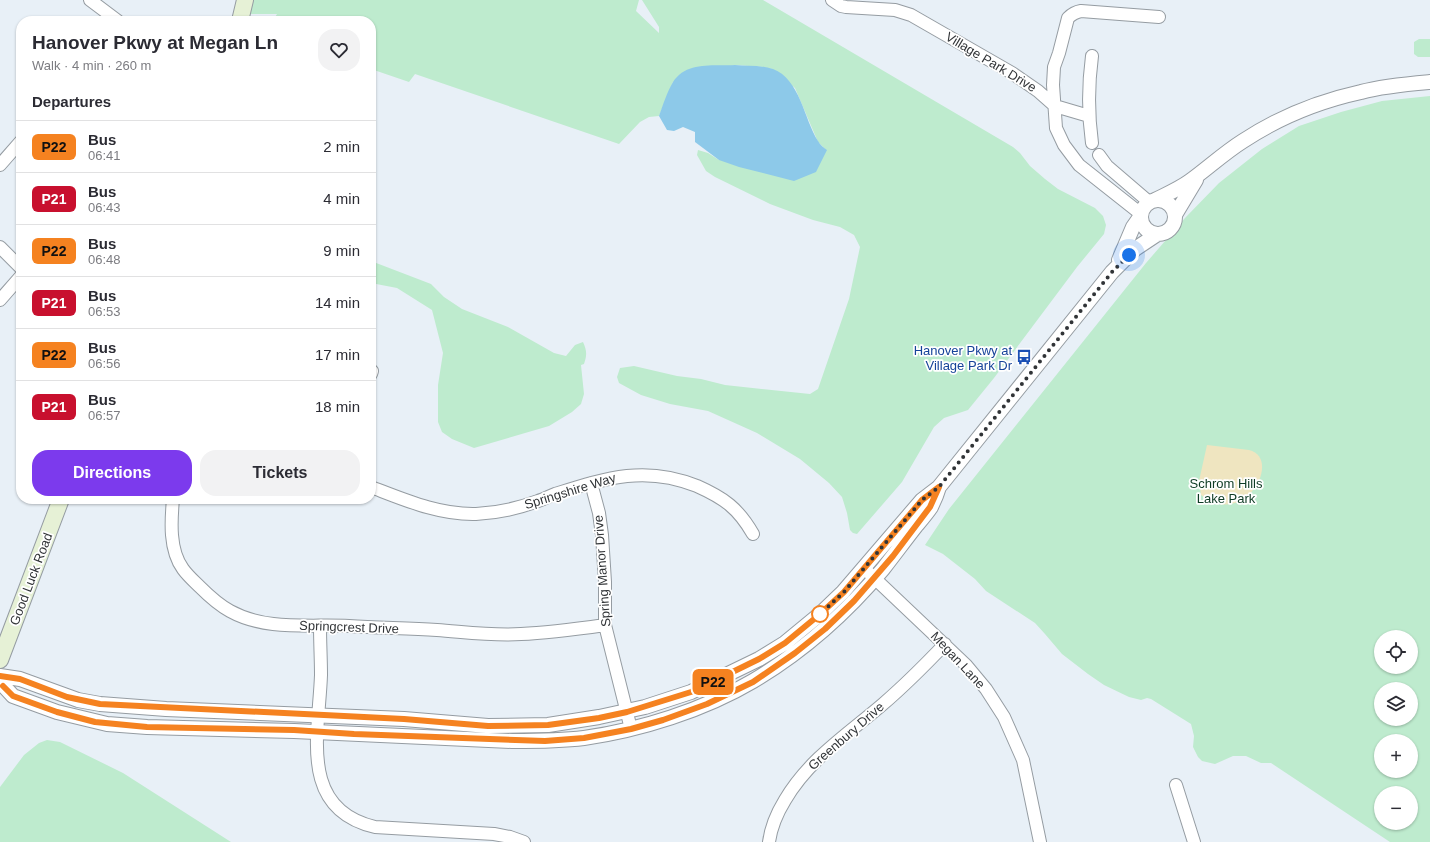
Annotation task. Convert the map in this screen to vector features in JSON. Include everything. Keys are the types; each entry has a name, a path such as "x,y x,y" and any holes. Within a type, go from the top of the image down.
{"main road":[{"path":"241,16 245,0"},
{"name":"Good Luck Road","path":"0,660 60,504"}],"street":[{"path":"90,0 111,16"},
{"name":"Village Park Drive","path":"832,0 841,6 846,7 895,10 911,15 1012,73 1038,91 1055,106"},
{"path":"1156,235 1145,229 1141,224 1140,216 1079,165 1064,145 1056,128 1053,86 1054,67 1068,18 1071,15 1081,12 1159,17"},
{"path":"1092,56 1089,82 1089,116 1092,143"},
{"path":"1112,272 1126,246 1133,227 1144,206 1174,191 1244,140 1259,131 1302,110 1347,95 1397,85 1430,82"},
{"path":"1055,106 1089,116"},
{"path":"0,165 16,147"},
{"path":"0,676 20,679 71,698 100,704 404,719 488,726 548,725 599,718 627,712 691,692 708,684 759,659 785,643 844,592 922,500 939,487 1112,272 1135,249 1156,235 1166,232 1172,228 1175,221 1175,215 1173,208 1168,203 1162,200 1152,201 1107,166 1099,155"},
{"path":"1175,215 1188,192 1205,169"},
{"path":"0,247 16,263"},
{"path":"0,300 16,282"},
{"name":"Springshire Way","path":"376,489 413,504 436,510 476,514 520,507 591,483 620,476 642,474 682,480 711,492 734,508 753,534"},
{"name":"Spring Manor Drive","path":"591,483 599,513 602,535 605,582 605,625 631,729"},
{"path":"0,682 13,696 57,712 108,724 147,727 294,730 545,741 584,738 631,729 663,720 707,704 753,682 795,653 825,629 875,578 930,507 939,487"},
{"name":"Springcrest Drive","path":"172,504 173,542 182,569 217,603 237,615 256,622 520,634 556,632 605,625"},
{"name":"Megan Lane","path":"864,568 966,665 986,689 1004,717 1023,760 1040,842"},
{"path":"320,626 321,675 317,732 318,768 325,791 337,807 357,821 375,827 494,834 510,837 524,842"},
{"name":"Greenbury Drive","path":"769,842 770,834 779,810 803,773 828,748 889,699 945,644"},
{"path":"1176,785 1194,842"}],"green space":[{"path":"245,0 639,0 636,11 659,33 659,27 642,0 763,0 1013,147 1020,153 1030,166 1058,189 1095,208 1103,216 1106,225 1104,234 968,410 944,418 934,427 902,482 857,534 853,533 850,530 842,497 829,483 800,459 757,433 708,411 670,404 641,395 619,383 617,377 620,368 634,366 725,385 810,394 818,389 849,299 860,247 854,235 840,227 813,220 770,204 715,177 706,171 697,155 698,150 708,153 719,160 826,150 818,142 795,88 772,69 735,65 673,82 659,116 649,117 640,122 619,144 415,74 409,82 376,71 376,16 276,16 277,14 241,14"},
{"path":"1419,39 1430,39 1430,57 1418,57 1414,54 1414,42"},
{"name":"Schrom Hills Lake Park","path":"1430,96 1430,842 1390,842 1271,763 1261,763 1246,756 1233,756 1215,764 1202,761 1198,757 1193,747 1194,736 1191,724 1151,699 1147,698 1141,700 1129,697 1104,685 1062,654 1035,623 986,591 975,579 943,554 925,545 949,509 1146,263 1185,218 1219,183 1262,149 1299,126 1341,112 1382,101"},
{"path":"376,263 431,284 444,297 462,309 508,327 554,353 566,356 575,345 583,342 586,355 584,364 581,365 584,394 581,404 572,412 549,426 474,448 452,439 442,432 438,422 438,385 443,353 432,310 397,288 376,284"},
{"path":"47,740 60,742 123,773 231,842 0,842 0,787 24,755 39,743"}],"sand":[{"path":"1207,445 1249,450 1259,456 1262,465 1260,477 1254,489 1244,498 1232,504 1217,503 1201,495 1199,481"}],"water":[{"path":"701,66 759,66 773,69 782,74 789,81 800,100 813,132 821,145 827,150 816,172 794,181 739,167 719,160 695,142 695,132 683,127 674,131 667,130 659,116 669,90 679,75 685,71"}],"bus line":[{"name":"P22","path":"0,676 20,679 67,697 100,704 404,719 488,726 548,725 599,718 627,712 691,692 759,659 785,643 844,592 922,500 939,487 930,507 875,578 825,629 795,653 753,682 707,704 663,720 631,729 584,738 545,741 512,741 294,730 147,727 95,722 57,712 13,696 3,686"}],"place":[{"name":"Hanover Pkwy at Village Park Dr","path":"1024,357"}],"route":[{"path":"820,614 819,615 844,592 922,500 939,487 1112,272 1129,255"}]}
